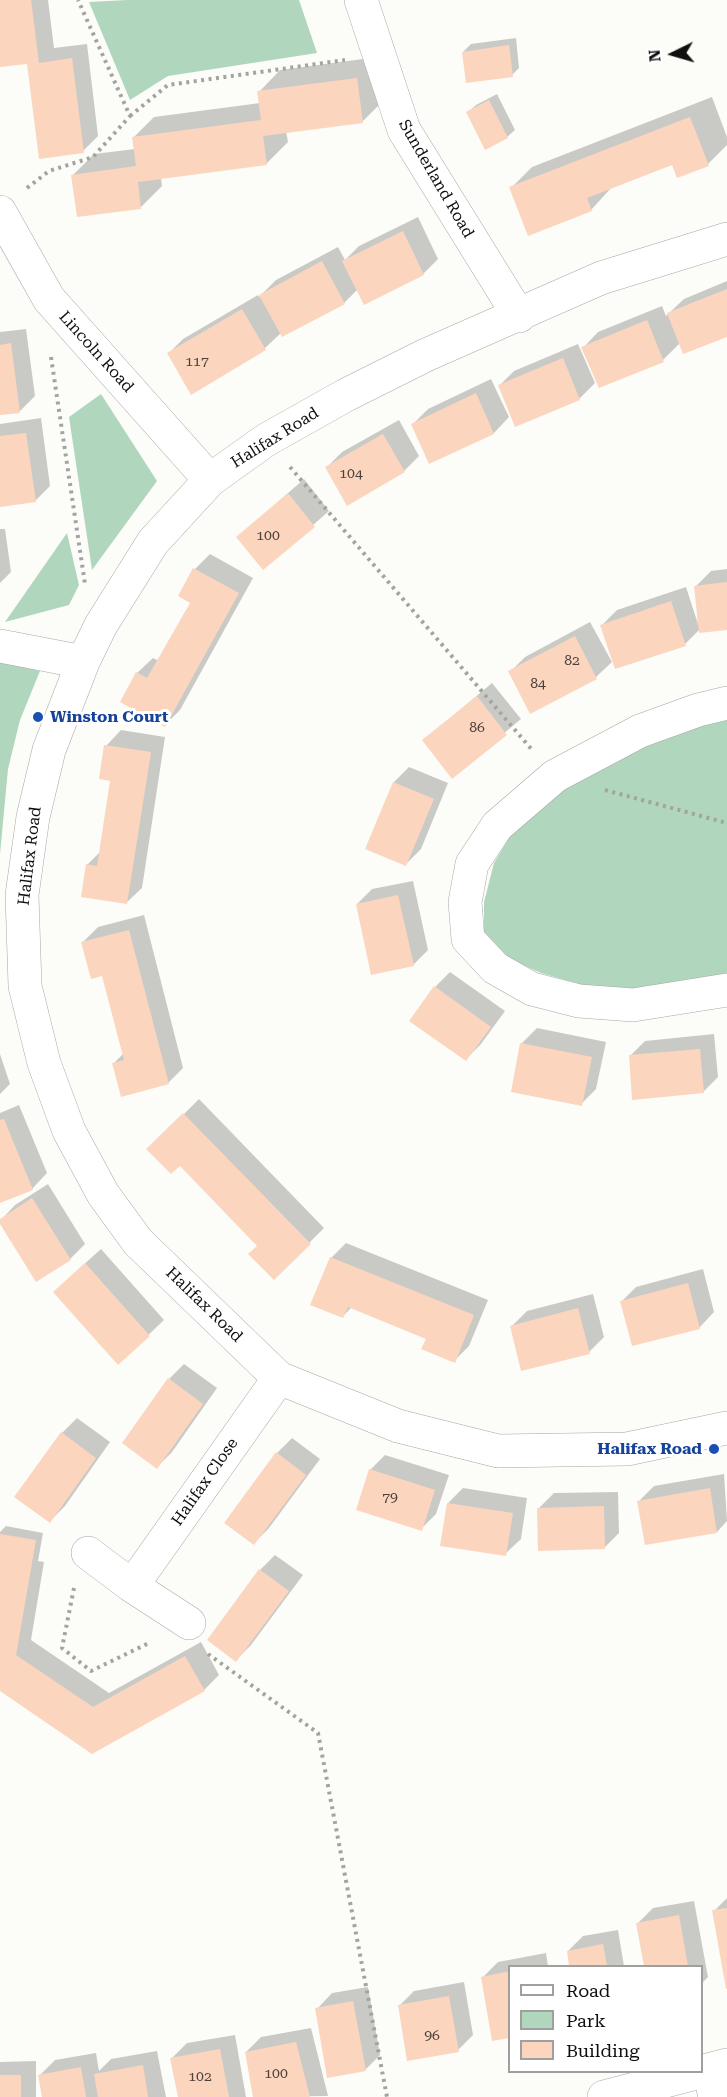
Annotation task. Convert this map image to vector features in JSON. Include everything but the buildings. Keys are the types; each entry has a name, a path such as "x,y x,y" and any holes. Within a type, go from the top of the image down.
{"street":[{"name":"Sunderland Road","path":"361,0 404,130 519,316"},
{"name":"Lincoln Road","path":"0,212 49,299 210,480"},
{"name":"Halifax Road","path":"727,239 601,278 426,355 346,395 266,440 210,480 153,542 101,625 83,662 49,750 33,817 22,896 25,986 44,1063 69,1131 104,1194 138,1242 279,1378 398,1426 498,1451 627,1449 727,1428"},
{"path":"0,646 83,662"},
{"path":"727,703 698,710 640,732 555,776 496,826 472,864 465,902 468,939 495,968 532,989 579,1001 633,1005 727,990"},
{"name":"Halifax Close","path":"132,1586 279,1378"},
{"path":"88,1553 132,1586 189,1623"},
{"path":"604,2097 717,2077"}],"path":[{"path":"78,0 130,116"},
{"path":"25,190 49,171 93,157 130,116 168,85 379,55"},
{"path":"49,299 48,339 83,576 101,625"},
{"path":"266,440 555,776 727,823"},
{"path":"189,1623 197,1646 318,1733 387,2097"}],"green space":[{"path":"299,0 317,53 168,76 130,100 89,2"},
{"path":"101,394 157,481 92,570 69,417"},
{"path":"67,533 79,585 69,605 5,622"},
{"path":"0,661 40,671 20,720 8,769 0,854"},
{"path":"727,716 727,974 643,990 590,987 541,973 510,959 484,932 484,902 494,863 515,828 556,790 659,737"}],"place":[{"name":"Winston Court","path":"38,717"},
{"name":"Halifax Road","path":"714,1449"}]}
